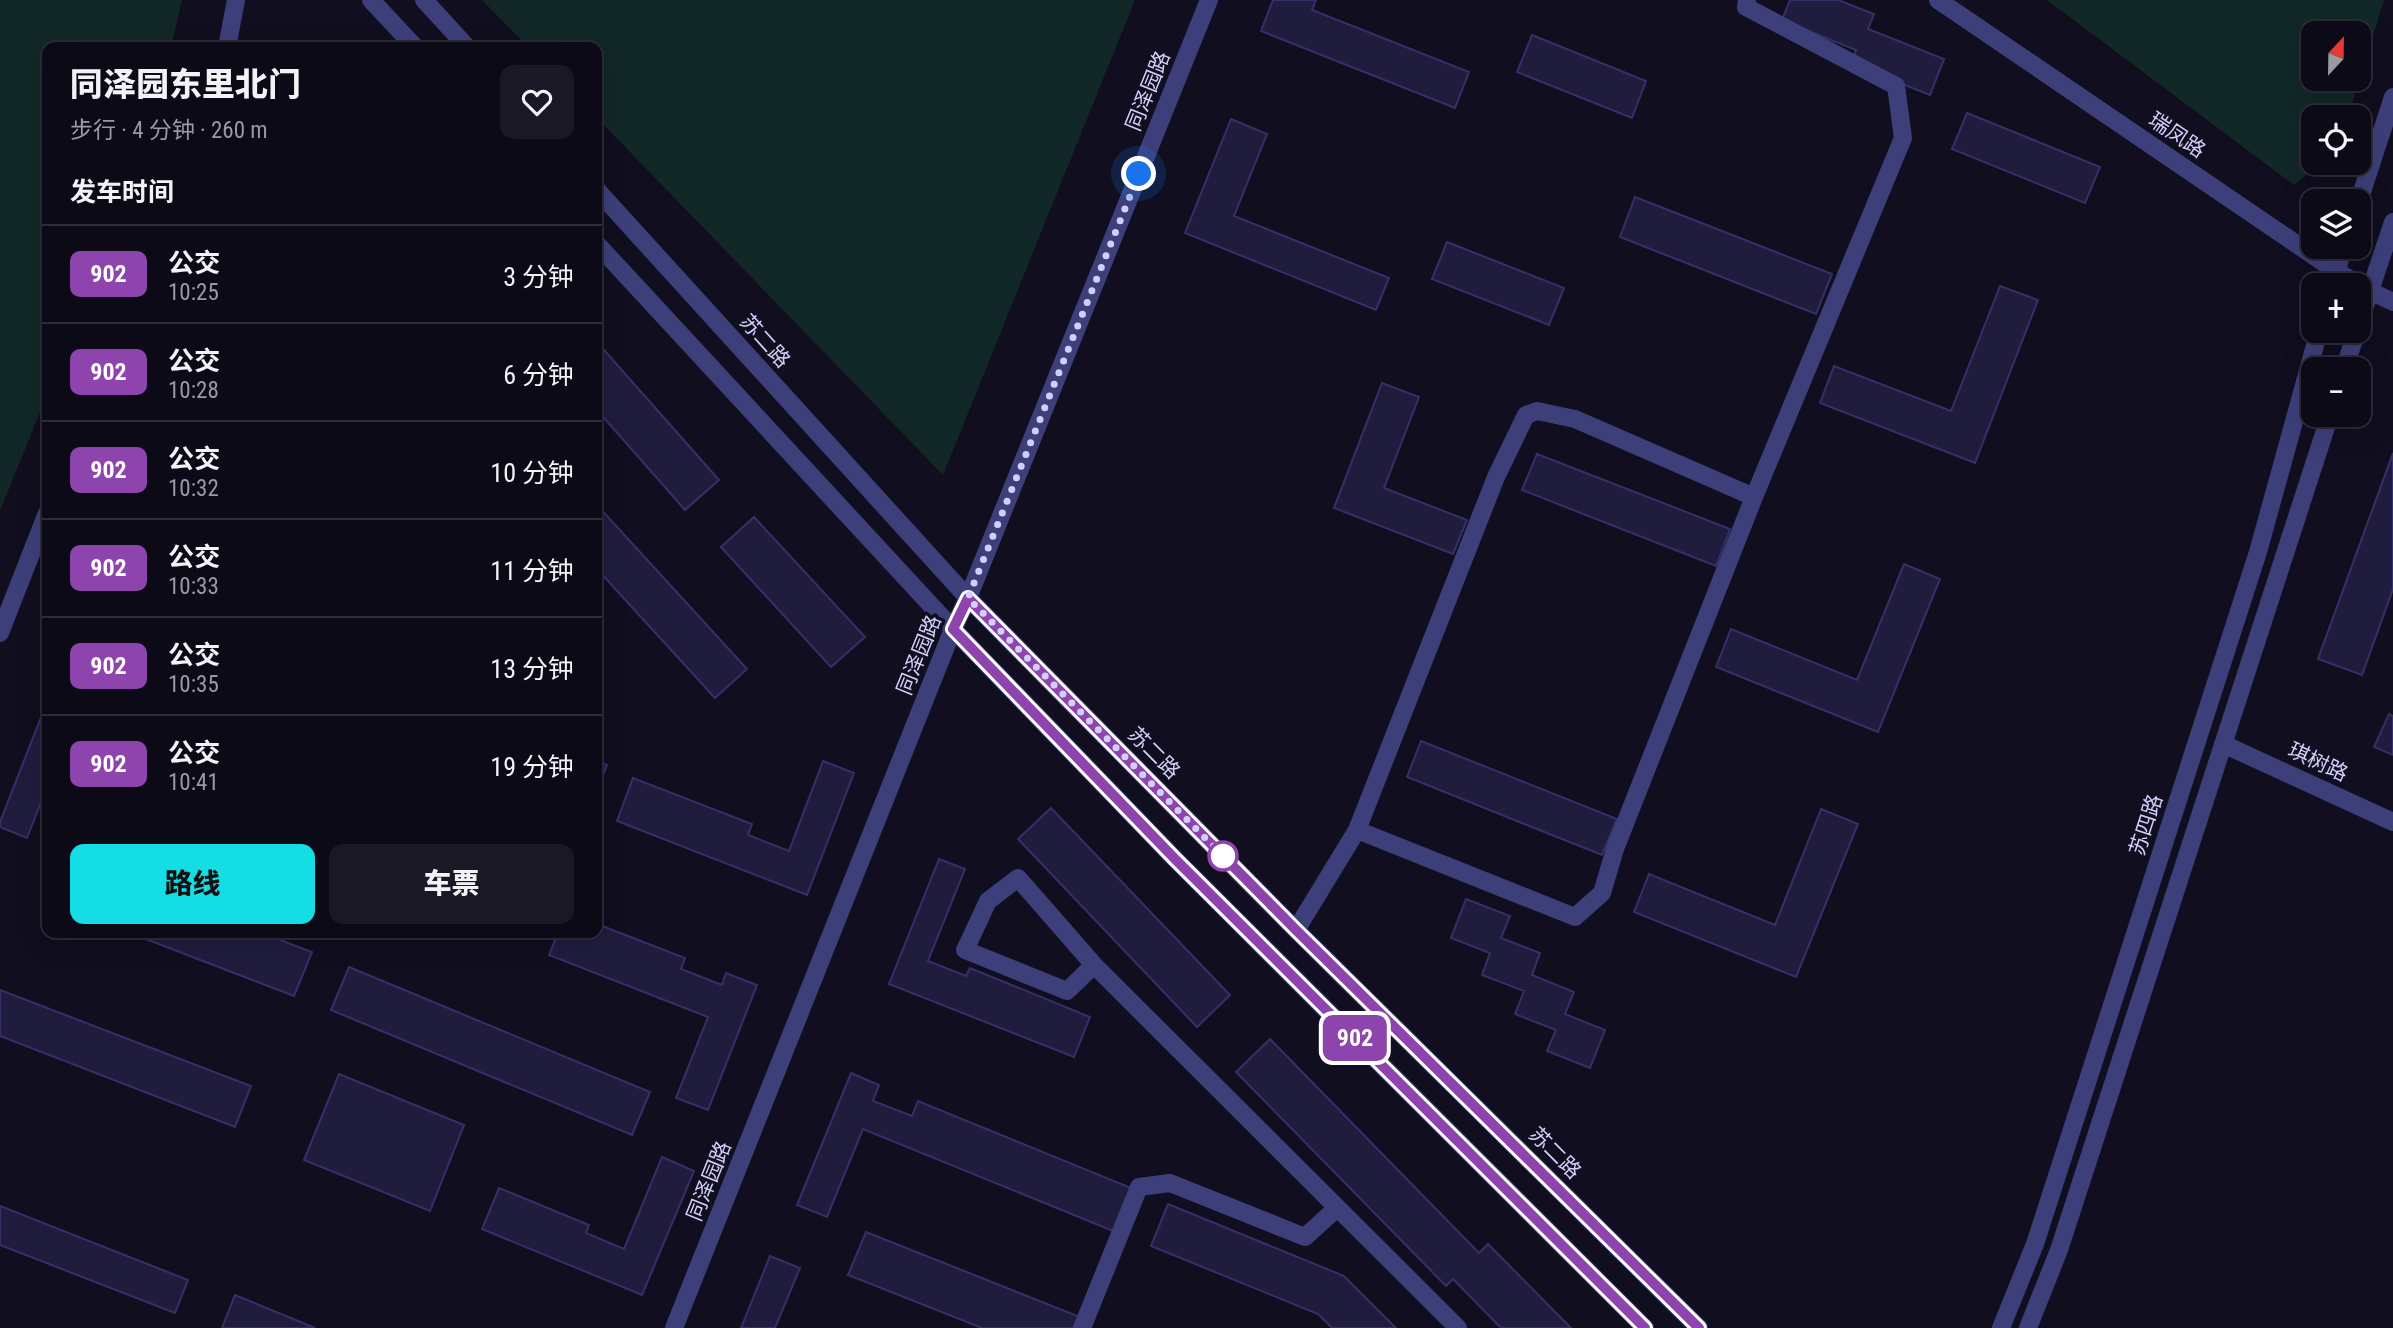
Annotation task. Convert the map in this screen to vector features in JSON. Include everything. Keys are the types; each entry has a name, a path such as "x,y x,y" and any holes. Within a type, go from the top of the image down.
{"street":[{"path":"228,42 236,0"},
{"path":"371,0 410,42"},
{"path":"424,0 462,42"},
{"name":"同泽园路","path":"674,1328 953,629 968,598 1209,0"},
{"path":"1357,831 1575,917 1602,893 1615,849 1754,497 1903,138 1896,86 1746,7 1747,0"},
{"name":"瑞凤路","path":"1938,0 2327,273"},
{"path":"2363,189 2393,97"},
{"name":"苏二路","path":"602,195 968,598 1296,930 1699,1328"},
{"path":"2371,288 2393,222"},
{"path":"602,249 953,629 1175,859 1645,1328"},
{"name":"瑞凤路","path":"2371,291 2393,302"},
{"name":"苏四路","path":"2001,1328 2035,1244 2254,564 2316,343"},
{"path":"1296,930 1357,831 1496,477 1526,415 1537,411 1575,419 1754,497"},
{"path":"2028,1328 2059,1250 2326,427"},
{"path":"0,633 42,526"},
{"name":"琪树路","path":"2223,744 2393,822"},
{"path":"1094,965 1068,991 965,950 988,901 1018,878 1094,965 1458,1328"},
{"path":"1082,1328 1139,1187 1170,1183 1305,1237 1337,1208"}],"green space":[{"path":"0,0 182,0 172,42 42,42 42,407 0,511"},
{"path":"482,0 1135,0 943,475 602,123 602,42 523,42"},
{"path":"2047,0 2384,0 2371,42 2371,21 2301,21 2301,91 2356,91 2352,105 2301,105 2301,175 2306,175 2294,185"}],"building":[{"path":"1273,0 1316,0 1312,10 1469,72 1455,108 1261,31"},
{"path":"1790,0 1838,0 1874,14 1868,29 1944,59 1930,95 1851,64 1856,50 1782,20"},
{"path":"1532,35 1646,81 1632,118 1517,72"},
{"path":"1967,113 2100,167 2085,203 1952,149"},
{"path":"1231,119 1267,134 1234,216 1389,278 1376,310 1185,233"},
{"path":"1635,197 1832,274 1816,314 1620,237"},
{"path":"1447,242 1564,288 1549,325 1432,279"},
{"path":"2000,286 2038,300 1975,463 1820,403 1834,366 1951,411"},
{"path":"602,348 719,480 685,510 602,416"},
{"path":"1382,383 1419,397 1384,488 1467,520 1453,554 1334,508"},
{"path":"2393,453 2393,589 2362,675 2318,659"},
{"path":"1537,454 1730,529 1716,566 1522,490"},
{"path":"602,510 747,669 715,698 602,574"},
{"path":"754,517 865,637 831,667 721,547"},
{"path":"1904,564 1940,579 1878,732 1716,667 1731,629 1857,680"},
{"path":"2389,714 2393,716 2393,755 2374,747"},
{"path":"42,715 42,800 27,838 0,827"},
{"path":"1421,741 1617,819 1602,855 1407,777"},
{"path":"823,761 854,773 807,895 617,821 633,778 752,824 748,835 789,851"},
{"path":"602,763 607,765 602,778"},
{"path":"1051,808 1230,995 1197,1027 1018,839"},
{"path":"1821,809 1858,824 1796,977 1634,912 1649,874 1775,925"},
{"path":"939,859 965,869 928,961 966,976 970,968 1090,1017 1074,1057 889,984"},
{"path":"1466,899 1510,916 1501,938 1540,953 1532,975 1574,992 1565,1014 1605,1030 1590,1068 1547,1051 1556,1030 1515,1014 1524,991 1482,975 1490,953 1451,938"},
{"path":"602,926 685,958 681,969 722,985 726,973 757,985 708,1110 676,1098 708,1017 549,955 556,938 602,938"},
{"path":"143,938 275,938 312,952 294,996"},
{"path":"349,967 650,1092 632,1135 331,1010"},
{"path":"0,990 251,1086 235,1127 0,1036"},
{"path":"1270,1039 1479,1253 1488,1244 1571,1328 1501,1328 1453,1279 1446,1286 1236,1072"},
{"path":"851,1073 879,1085 873,1101 912,1116 918,1101 1131,1188 1113,1231 863,1129 827,1217 797,1205"},
{"path":"339,1074 464,1125 430,1211 304,1160"},
{"path":"662,1157 694,1171 642,1295 482,1229 499,1188 589,1225 586,1233 624,1249"},
{"path":"1168,1204 1344,1276 1396,1328 1332,1328 1318,1314 1151,1246"},
{"path":"0,1206 188,1280 175,1313 0,1245"},
{"path":"866,1232 1080,1317 1076,1328 982,1328 848,1275"},
{"path":"770,1256 800,1268 775,1328 741,1328"},
{"path":"235,1295 315,1328 222,1328"}],"bus line":[{"name":"902","path":"1645,1328 1175,859 953,629 968,598 1296,930 1699,1328"}],"route":[{"path":"1139,174 968,598 1223,856"}]}
